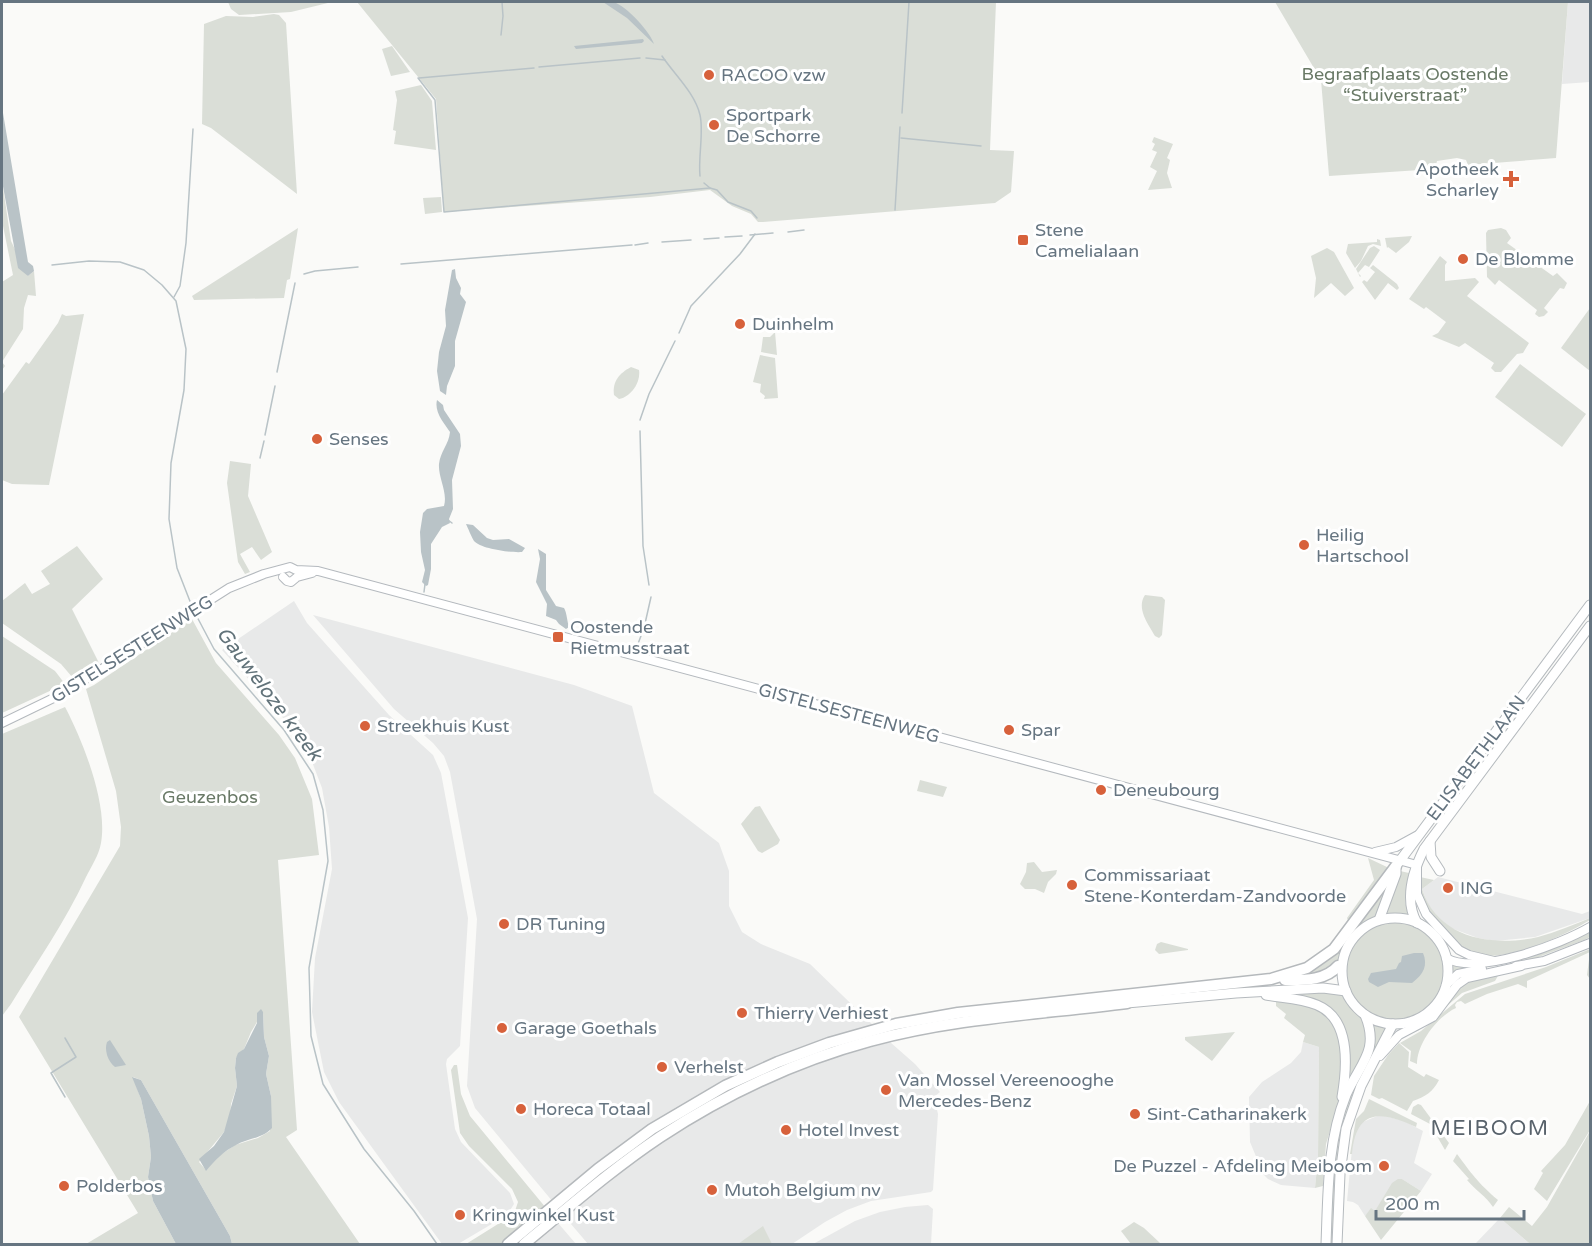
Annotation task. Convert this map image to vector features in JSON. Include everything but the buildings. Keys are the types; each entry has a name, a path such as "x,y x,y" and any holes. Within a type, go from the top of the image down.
{"highway":[{"path":"508,1245 598,1169 652,1129 725,1086 778,1062 829,1043 896,1024 958,1013 1271,979 1306,968 1334,949 1398,863"},
{"path":"1271,979 1279,981 1319,978 1327,975 1341,963"},
{"path":"524,1245 606,1177 658,1138 729,1097 783,1072 838,1051 902,1034 980,1020 1127,1003"}],"main road":[{"name":"GISTELSESTEENWEG","path":"2,723 55,699 229,588 262,576 284,573 290,567 297,574 325,573 1372,853 1398,863"},
{"name":"ELISABETHLAAN","path":"1379,920 1398,863 1590,605"},
{"name":"ELISABETHLAAN","path":"1417,922 1410,902 1412,882 1417,865 1430,840 1590,626"},
{"path":"1372,853 1400,846 1419,835"},
{"path":"1430,840 1431,857 1440,871"},
{"path":"1398,863 1417,865 1417,894 1430,919 1459,950 1469,956 1494,961"},
{"path":"1398,918 1417,922 1433,933 1446,958 1446,985 1441,996 1426,1013 1416,1019 1393,1024 1365,1015 1357,1008 1346,991 1343,981 1341,963 1352,940 1369,924 1379,920 1398,918"},
{"path":"1446,958 1461,962 1494,961 1537,950 1565,940 1590,927"},
{"path":"1365,1076 1390,1042 1433,1017 1461,982 1473,975 1560,956 1590,943"},
{"path":"1446,985 1464,971 1521,966"},
{"path":"1127,1003 1323,988 1346,991"},
{"path":"1252,992 1316,1004 1334,1020 1341,1034 1346,1055 1346,1073 1330,1163 1326,1245"},
{"path":"1339,1114 1353,1080 1371,1048 1370,1027 1365,1015"},
{"path":"1336,1245 1342,1147 1352,1108 1365,1076 1393,1024"}],"shaded area":[{"path":"603,2 613,2 624,8 643,27 654,44 627,18"},
{"path":"1568,2 1590,2 1590,82 1562,84"},
{"path":"643,39 642,43 576,49 574,46"},
{"path":"2,107 28,262 33,266 34,271 28,276 18,268 2,181"},
{"path":"455,269 461,288 460,294 466,302 455,341 455,366 446,395 440,391 437,371 446,326 445,310 452,270"},
{"path":"437,400 443,405 460,434 461,446 452,480 453,509 449,519 450,523 442,527 431,544 431,569 426,586 422,582 425,570 420,532 423,513 427,509 444,506 445,496 439,464 450,432 438,413"},
{"path":"466,524 473,525 487,538 509,539 525,548 522,552 517,552 497,550 478,544 474,541"},
{"path":"538,549 546,554 546,590 556,606 564,608 569,627 566,629 556,620 546,616 547,604 536,582 540,559"},
{"path":"294,601 307,623 389,715 433,755 441,773 468,918 460,1046 447,1059 446,1064 455,1129 461,1142 510,1193 514,1204 507,1215 458,1244 442,1244 339,1102 324,1072 312,1012 315,958 332,869 329,827 322,788 309,754 298,737 276,709 222,650"},
{"path":"313,615 574,685 632,706 654,793 719,843 729,871 729,906 742,932 761,944 810,964 873,1025 802,1048 720,1085 553,1202 475,1108 467,1086 477,919 450,772 444,756 433,743 394,709"},
{"path":"1438,877 1582,914 1590,911 1590,918 1535,937 1495,941 1478,938 1448,927 1436,916 1428,904 1422,889"},
{"path":"1423,953 1425,965 1422,973 1412,983 1389,982 1378,987 1369,982 1371,973 1396,969 1402,956"},
{"path":"261,1009 269,1056 266,1074 271,1096 272,1128 228,1150 206,1171 199,1159 214,1146 224,1132 237,1086 236,1058 238,1053 244,1049 257,1023 257,1013"},
{"path":"110,1040 126,1065 115,1067 110,1062 106,1049 107,1042"},
{"path":"890,1042 915,1064 940,1092 934,1097 938,1114 933,1190 931,1192 871,1201 847,1210 792,1244 588,1244 565,1217 641,1156 708,1113 798,1071"},
{"path":"1303,1042 1319,1047 1318,1157 1315,1188 1281,1185 1268,1179 1258,1169 1260,1166 1250,1142 1249,1097 1262,1082 1291,1063 1301,1052"},
{"path":"132,1077 141,1080 230,1236 232,1244 176,1244 153,1201 148,1177 151,1157 149,1136 141,1099"},
{"name":"De Puzzel - Afdeling Meiboom","path":"1377,1116 1404,1121 1423,1131 1414,1163 1432,1174 1421,1191 1402,1179 1375,1211 1371,1209 1365,1216 1358,1205 1347,1201 1353,1139 1363,1122"},
{"path":"928,1205 933,1209 931,1244 813,1244 855,1221 880,1212"},
{"path":"1500,1218 1530,1244 1475,1244"},
{"path":"558,1223 576,1244 532,1244"}],"green space":[{"path":"228,2 332,2 291,12 239,15 231,9"},
{"name":"Sportpark De Schorre","path":"357,2 996,2 990,150 1014,151 1011,192 995,203 763,222 758,222 751,214 732,206 710,190 650,197 444,212 436,99"},
{"name":"Begraafplaats Oostende “Stuiverstraat”","path":"1275,2 1568,2 1556,158 1468,165 1466,160 1457,158 1437,161 1435,169 1329,176 1321,80"},
{"path":"279,15 286,23 297,194 211,128 202,124 204,24 226,16 253,17"},
{"path":"392,46 410,72 391,76 382,49"},
{"path":"421,85 432,101 436,150 394,144 396,131 393,130 397,100 395,91"},
{"path":"1154,137 1173,144 1167,158 1170,160 1167,173 1172,188 1148,190 1157,171 1150,167 1157,152 1152,150 1155,144 1152,142"},
{"path":"2,181 11,241 28,276 34,271 36,296 28,295 24,308 23,329 2,362 2,282 13,275 2,221"},
{"path":"441,197 442,212 425,214 423,198"},
{"path":"298,228 290,279 287,280 284,298 194,300 192,296"},
{"path":"1501,228 1506,230 1511,238 1507,243 1553,276 1557,273 1567,283 1564,289 1560,288 1544,308 1548,312 1544,316 1539,317 1535,314 1537,310 1499,280 1495,285 1487,277 1486,233 1488,230"},
{"path":"1412,236 1409,242 1396,253 1387,248 1385,238"},
{"path":"1377,239 1380,240 1381,246 1373,244 1368,246 1355,268 1346,253 1348,244 1377,242"},
{"path":"1374,246 1380,250 1369,267 1365,265 1358,273 1356,269 1370,248"},
{"path":"1327,248 1334,252 1354,288 1345,296 1331,283 1314,298 1316,278 1311,256"},
{"path":"1440,256 1447,262 1445,281 1475,278 1479,282 1467,296 1529,343 1523,353 1517,354 1501,372 1495,372 1491,368 1494,363 1465,343 1459,347 1432,336 1438,333 1446,322 1426,307 1424,309 1409,299"},
{"path":"1373,265 1399,288 1397,290 1388,283 1375,300 1362,282 1364,280 1367,282 1375,272 1370,268"},
{"path":"1590,308 1590,371 1561,348"},
{"path":"62,314 66,316 84,314 49,485 12,484 2,480 2,395 26,362 29,364"},
{"path":"775,332 777,355 761,352 763,337 770,337"},
{"path":"760,355 775,358 778,398 764,399 765,396 760,392 761,384 753,382"},
{"path":"1520,364 1586,414 1562,447 1495,397"},
{"path":"631,367 639,370 637,384 631,392 619,399 614,395 616,382 623,372"},
{"path":"230,461 251,464 248,496 272,552 261,560 252,547 240,554 250,572 245,574 238,562 227,483"},
{"path":"77,546 103,579 72,609 100,665 73,678 61,664 2,623 2,601 25,583 32,594 50,584 41,571"},
{"path":"1145,595 1162,597 1165,600 1162,635 1159,638 1155,636 1142,611"},
{"name":"Geuzenbos","path":"192,619 216,663 279,735 295,758 312,799 319,855 278,860 297,1130 286,1137 360,1244 232,1244 230,1236 141,1080 133,1077 141,1099 149,1136 151,1157 148,1177 153,1201 176,1244 86,1244 138,1213 19,1017 120,846 121,827 116,791 86,689","holes":["263,1012 264,1037 269,1056 266,1074 271,1096 270,1131 258,1138 235,1145 216,1158 206,1170 199,1162 224,1132 230,1119 231,1104 237,1086 236,1058 244,1049"]},
{"path":"2,636 55,671 65,684 2,713"},
{"path":"65,707 92,773 101,810 101,843 95,861 69,910 2,1016 2,734"},
{"path":"920,780 947,787 943,797 917,791"},
{"path":"760,806 780,840 778,844 762,853 758,851 741,824 755,807"},
{"path":"1368,858 1389,868 1349,923 1347,918 1374,880"},
{"path":"1034,862 1042,872 1057,870 1048,882 1044,893 1035,889 1025,889 1020,884 1026,872 1027,863"},
{"path":"1400,871 1409,873 1405,901 1411,916 1386,914"},
{"path":"1420,877 1434,880 1422,889 1430,906 1454,929 1469,936 1503,941 1521,940 1558,931 1590,918 1590,920 1527,949 1491,956 1475,955 1462,949 1421,903"},
{"path":"1390,881 1375,917 1356,930 1346,941 1334,968 1323,974 1294,978 1315,966"},
{"path":"1395,922 1414,926 1430,936 1440,952 1444,971 1440,990 1430,1006 1414,1016 1395,1020 1376,1016 1360,1006 1350,990 1346,971 1350,952 1360,936 1376,926"},
{"path":"1590,932 1590,937 1584,940 1536,958 1474,968 1451,977 1451,964 1462,966 1574,939"},
{"path":"1161,942 1188,950 1159,954 1155,950 1157,944"},
{"path":"1590,949 1590,952 1527,981 1527,988 1518,984 1465,1004 1461,1001 1457,1002 1456,1008 1442,1017 1430,1031 1421,1048 1417,1064 1410,1061 1411,1051 1400,1043 1421,1031 1465,994 1546,967"},
{"path":"1590,952 1590,979 1587,975"},
{"path":"1499,974 1495,981 1462,993 1419,1030 1402,1038 1421,1026 1467,981"},
{"path":"1326,991 1340,993 1363,1018 1369,1043 1351,1079 1348,1078 1336,1019 1289,995"},
{"path":"1276,1000 1315,1006 1333,1021 1344,1055 1341,1095 1326,1144 1323,1186 1315,1188 1318,1157 1319,1047 1303,1042 1305,1035 1284,1018 1286,1014 1276,1006"},
{"path":"1371,1022 1388,1027 1344,1125 1334,1244 1329,1244 1337,1136 1348,1099 1368,1059"},
{"path":"1235,1032 1212,1061 1185,1040 1185,1037"},
{"path":"1399,1043 1409,1052 1408,1067 1424,1077 1426,1074 1439,1080 1428,1094 1413,1101 1407,1111 1371,1095 1374,1076"},
{"path":"454,1065 457,1065 461,1094 470,1116 546,1208 501,1244 466,1244 514,1214 518,1202 512,1189 469,1146 460,1133 451,1070"},
{"path":"1369,1099 1417,1123 1416,1127 1391,1118 1372,1117 1359,1128 1354,1139 1352,1154 1350,1154 1356,1119 1364,1111"},
{"path":"1590,1101 1590,1130 1547,1201 1534,1189 1543,1173 1541,1171 1565,1145"},
{"path":"1418,1104 1449,1143 1445,1150 1430,1124 1411,1114 1413,1107"},
{"path":"1590,1131 1590,1244 1530,1244 1500,1218 1509,1207 1532,1226 1547,1207"},
{"path":"1457,1154 1475,1178 1498,1200 1493,1207 1467,1180 1469,1179 1453,1161"},
{"path":"1402,1179 1421,1191 1381,1240 1365,1216 1371,1208 1375,1211 1392,1183"},
{"path":"1134,1222 1160,1243 1131,1244 1121,1231"},
{"path":"763,1226 772,1244 738,1244"}],"waterway":[{"path":"501,35 502,2"},
{"path":"902,113 909,2"},
{"path":"662,56 689,91 700,115 700,176"},
{"path":"539,67 640,58"},
{"path":"646,58 665,60"},
{"path":"419,78 534,68"},
{"path":"418,78 435,100 444,212 710,188"},
{"path":"895,210 900,127"},
{"path":"174,297 180,286 186,243 193,129"},
{"path":"901,138 981,146"},
{"path":"704,183 717,190 728,202 751,211 757,218"},
{"path":"788,232 804,230"},
{"path":"750,235 773,233"},
{"path":"679,333 691,306 740,254 755,234"},
{"path":"725,237 742,236"},
{"path":"704,239 719,238"},
{"path":"662,242 691,240"},
{"path":"635,245 648,243"},
{"path":"401,264 632,245"},
{"name":"Gauweloze kreek","path":"52,265 89,261 120,262 144,270 176,301 186,349 184,390 171,463 169,519 177,568 193,609"},
{"path":"304,274 358,267"},
{"path":"277,372 295,283"},
{"path":"640,420 649,394 675,341"},
{"path":"265,435 275,386"},
{"path":"640,431 643,546 649,585"},
{"path":"260,458 264,441"},
{"path":"448,520 452,523"},
{"path":"424,592 425,584"},
{"path":"636,649 644,628 651,597"},
{"name":"Gauweloze kreek","path":"195,613 214,649 284,730 313,774 323,810 328,861 309,968 311,1036 323,1084 364,1149 414,1211 437,1244"},
{"path":"65,1038 76,1057 51,1073 65,1097"}],"place":[{"name":"RACOO vzw","path":"709,75"},
{"name":"Sportpark De Schorre","path":"714,125"},
{"name":"Apotheek Scharley","path":"1511,179"},
{"name":"Stene Camelialaan","path":"1023,240"},
{"name":"De Blomme","path":"1463,259"},
{"name":"Duinhelm","path":"740,324"},
{"name":"Senses","path":"317,439"},
{"name":"Heilig Hartschool","path":"1304,545"},
{"name":"Oostende Rietmusstraat","path":"558,637"},
{"name":"Streekhuis Kust","path":"365,726"},
{"name":"Spar","path":"1009,730"},
{"name":"Deneubourg","path":"1101,790"},
{"name":"Commissariaat Stene-Konterdam-Zandvoorde","path":"1072,885"},
{"name":"ING","path":"1448,888"},
{"name":"DR Tuning","path":"504,924"},
{"name":"Thierry Verhiest","path":"742,1013"},
{"name":"Garage Goethals","path":"502,1028"},
{"name":"Verhelst","path":"662,1067"},
{"name":"Van Mossel Vereenooghe Mercedes-Benz","path":"886,1090"},
{"name":"Horeca Totaal","path":"521,1109"},
{"name":"Sint-Catharinakerk","path":"1135,1114"},
{"name":"Hotel Invest","path":"786,1130"},
{"name":"De Puzzel - Afdeling Meiboom","path":"1384,1166"},
{"name":"Polderbos","path":"64,1186"},
{"name":"Mutoh Belgium nv","path":"712,1190"},
{"name":"Kringwinkel Kust","path":"460,1215"}],"district":[{"name":"MEIBOOM","path":"1490,1128"}]}
